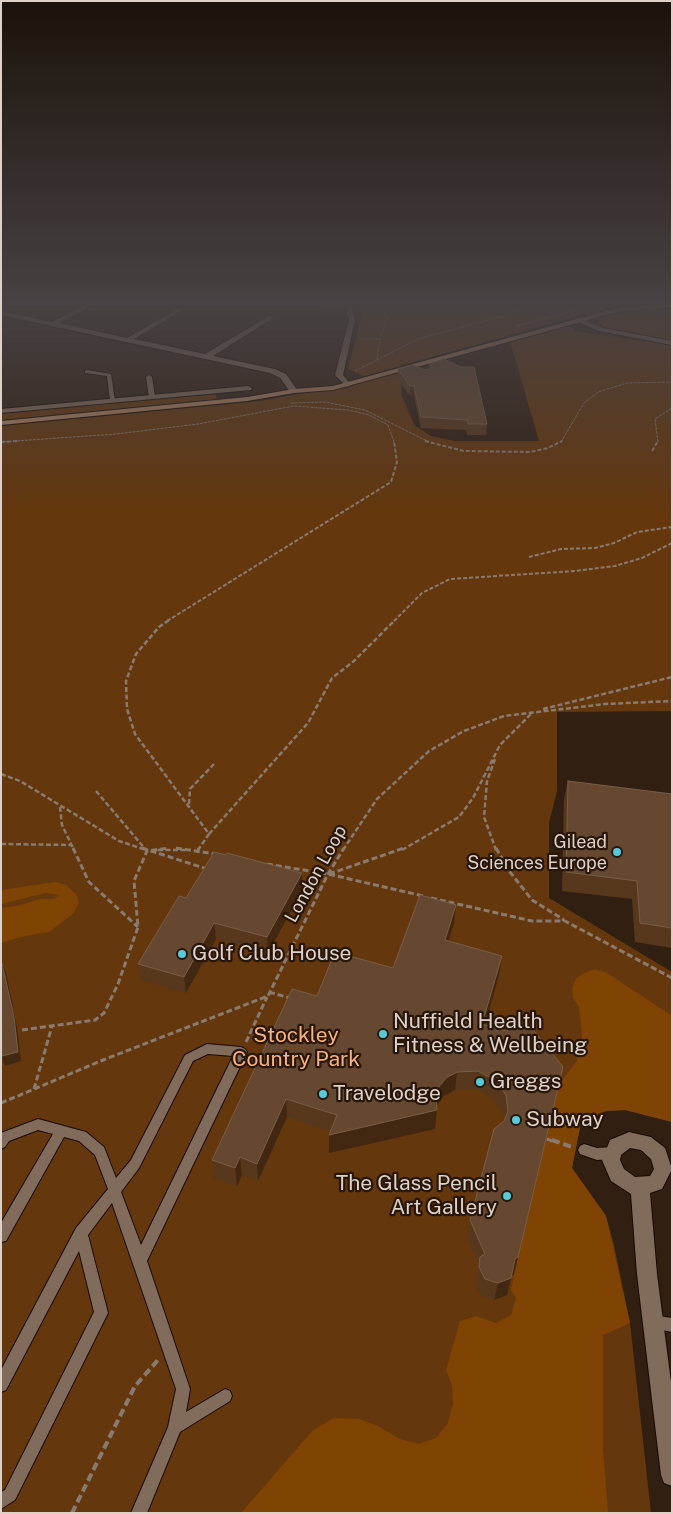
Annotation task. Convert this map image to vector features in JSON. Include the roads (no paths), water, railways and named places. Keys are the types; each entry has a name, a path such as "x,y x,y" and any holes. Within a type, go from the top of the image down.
{"main road":[{"path":"1,423 272,396 294,391 347,385 400,372"}],"street":[{"path":"274,372 283,376 294,391"},
{"path":"339,372 340,378 347,385"},
{"path":"1,411 248,388"},
{"path":"214,391 218,402"},
{"path":"637,1140 653,1148 667,1161 656,1183 640,1187 631,1185 617,1175 611,1160 612,1153 621,1142 637,1140"},
{"path":"640,1187 662,1324 672,1475"}],"lane":[{"path":"86,372 109,375 113,400"},
{"path":"148,377 152,397"},
{"path":"1,1385 81,1233 135,1164 188,1058 207,1049 241,1052 140,1261"},
{"path":"1,1143 5,1137 38,1124 82,1136 100,1151 140,1261 183,1389 175,1427 139,1513"},
{"path":"1,1236 62,1131"},
{"path":"584,1150 597,1154 612,1153"},
{"path":"1,1500 10,1495 101,1313 81,1233"},
{"path":"175,1427 225,1396"}],"place":[{"name":"Gilead Sciences Europe","path":"617,852"},
{"name":"Golf Club House","path":"182,954"},
{"name":"Nuffield Health Fitness & Wellbeing","path":"383,1034"},
{"name":"Greggs","path":"480,1082"},
{"name":"Travelodge","path":"323,1094"},
{"name":"Subway","path":"516,1120"},
{"name":"The Glass Pencil Art Gallery","path":"507,1196"}],"park label":[{"name":"Stockley Country Park","path":"296,1048"}]}
